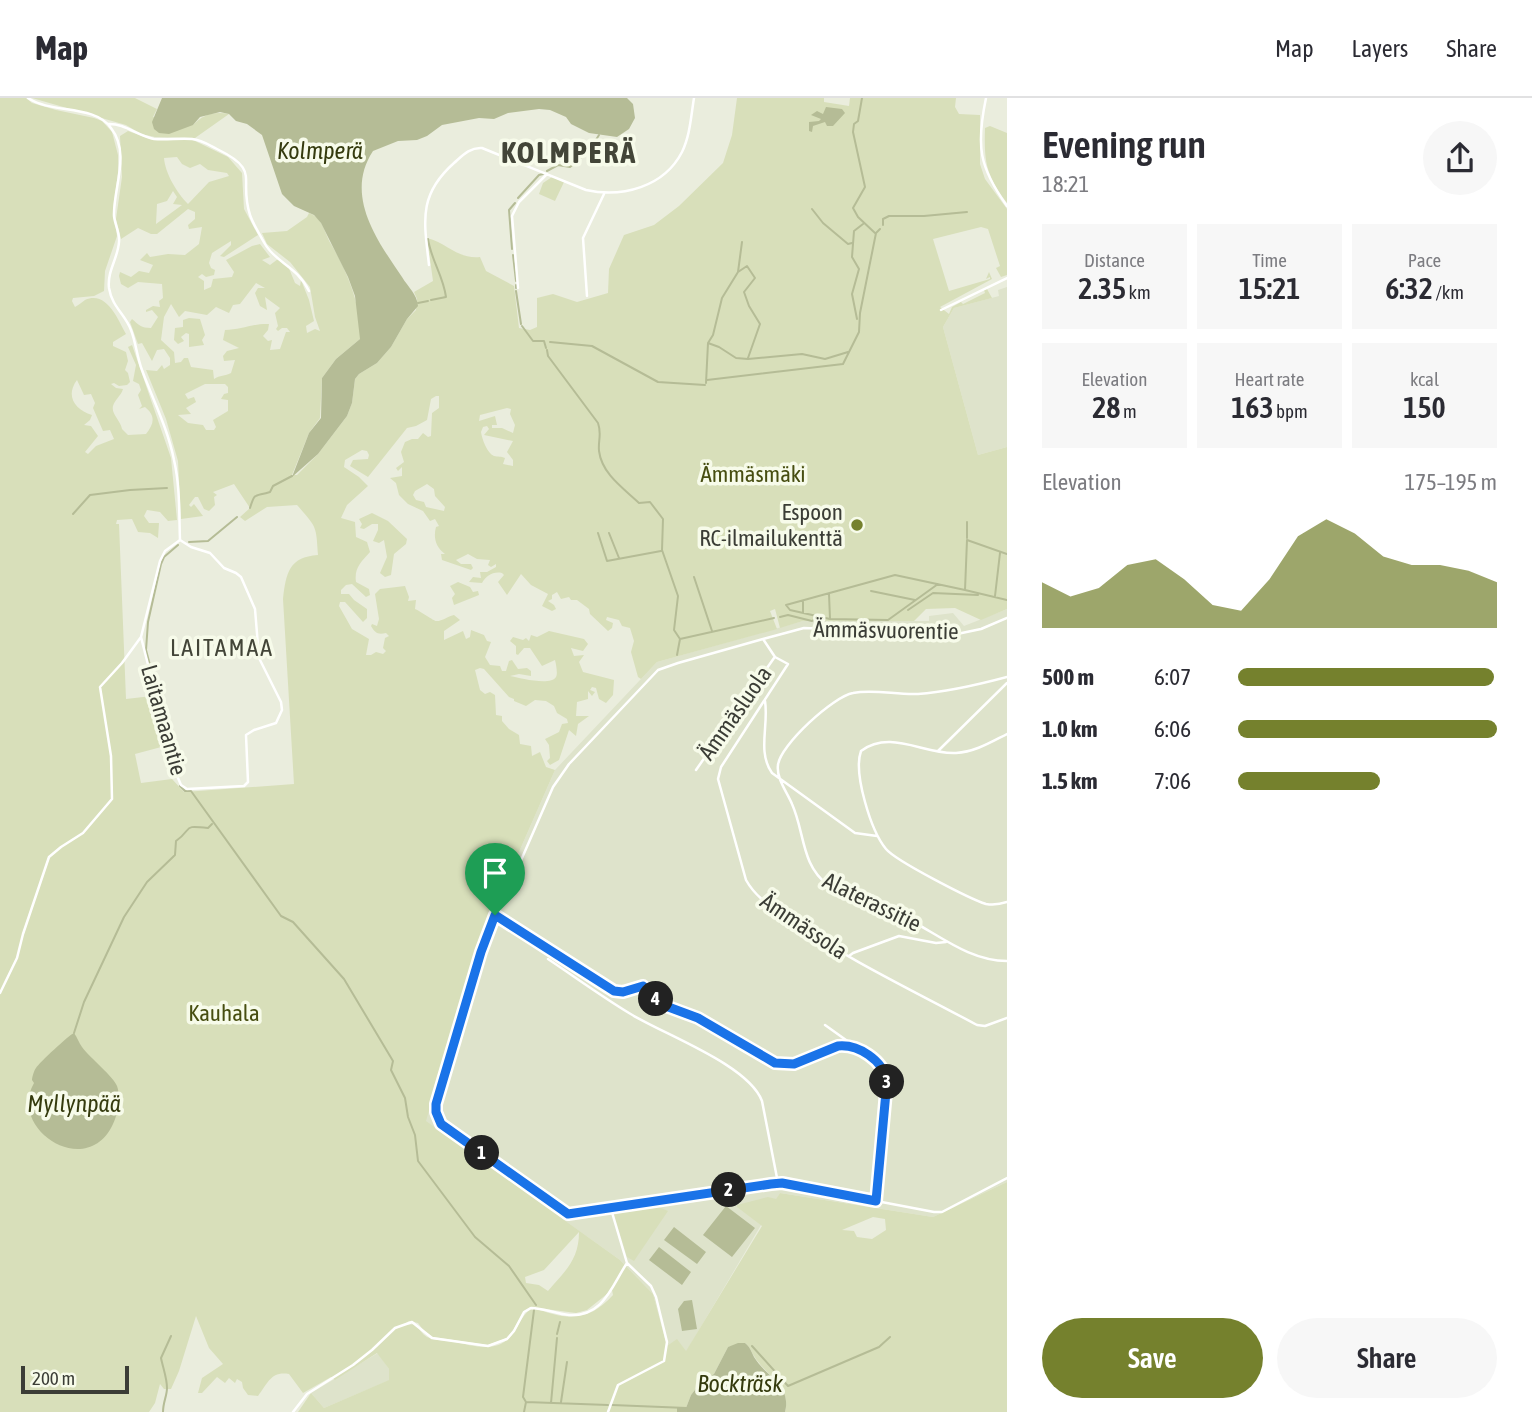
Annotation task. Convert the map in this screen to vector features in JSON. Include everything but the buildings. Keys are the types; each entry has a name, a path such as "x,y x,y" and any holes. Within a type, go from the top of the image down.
{"street":[{"path":"28,98 87,114 108,124 155,139 202,141 236,159 246,174 247,202 253,223 266,246 295,270 309,290"},
{"path":"429,265 424,223 428,197 438,180 464,154 472,149 482,148 586,190 604,194 640,188 664,174 674,165 683,150 689,132 694,98"},
{"path":"984,98 981,140 983,164 987,176 1007,206"},
{"path":"108,124 116,136 120,155 114,214 120,241 109,274 109,288 116,308 130,326 142,371 159,409 174,458 180,540"},
{"path":"518,288 512,216 519,202 547,174"},
{"path":"587,296 583,238 604,194"},
{"path":"941,310 1007,278"},
{"name":"Laitamaantie","path":"180,540 210,553 224,568 241,578 255,609 259,658 281,702 282,710 276,723 246,735 246,785 190,789 181,785 175,771 141,637 164,551 180,540"},
{"name":"Ämmäsvuorentie","path":"1007,618 981,629 957,634 804,628 666,667 652,676 559,776 495,915 481,952 436,1104 441,1124 568,1214 778,1183 942,1212 1007,1178"},
{"path":"0,993 17,958 50,857 83,833 112,799 110,747 100,687 141,637"},
{"name":"Ämmäsvuorentie","path":"763,639 775,657 788,664"},
{"name":"Ämmäsluola","path":"695,770 775,657"},
{"name":"Ämmässola","path":"788,664 718,773 746,880 759,898 803,929 977,1025 985,1026 1007,1018"},
{"path":"877,836 855,833 779,777 777,766 784,748 826,708 845,695 867,692 916,694 1007,677"},
{"path":"938,751 1007,683"},
{"name":"Alaterassitie","path":"765,701 766,764 772,774 779,777 797,814 807,858 819,878 828,885 905,917 981,958 1007,961"},
{"path":"1007,734 967,752 953,754 891,741 873,744 861,751 858,761 860,779 877,836 886,850 972,898 988,904 1007,902"},
{"path":"495,915 614,991 623,992 643,986 663,1005 698,1018 775,1063 794,1064 838,1046 857,1048"},
{"path":"849,956 899,936 936,943 948,942"},
{"path":"548,959 631,1014 698,1048 757,1090 762,1101 778,1183"},
{"path":"825,1025 882,1067 887,1081 876,1201"},
{"path":"608,1412 620,1382 664,1361 667,1351 653,1289 627,1263 611,1208"},
{"path":"293,1412 307,1395 363,1358 397,1326 412,1322 432,1338 473,1345 497,1344 509,1336 524,1312 531,1308 566,1315 590,1310 609,1296 627,1263"}],"shaded area":[{"path":"1007,287 1007,447 978,455 943,327 954,308 999,296 998,290"},
{"path":"1007,609 1007,1182 933,1217 780,1193 686,1352 667,1346 653,1294 620,1260 425,1121 476,950 555,770 657,662 803,621 929,621 929,616 953,613 964,626"},
{"path":"378,1353 389,1369 390,1380 324,1408 311,1393"}],"green space":[{"path":"0,98 26,98 32,103 94,118 102,121 112,132 118,155 113,210 117,236 105,271 104,291 94,296 73,298 72,301 75,307 85,300 100,299 115,314 126,334 113,342 113,346 126,352 128,361 125,370 130,382 119,386 111,384 123,389 114,404 113,412 128,435 146,434 151,427 152,417 149,410 145,407 139,409 142,406 138,395 141,390 139,384 133,381 136,365 128,347 132,345 171,458 177,520 168,521 160,512 147,510 144,516 149,523 159,523 158,538 150,533 138,532 132,519 117,520 116,524 119,524 126,699 152,696 165,746 135,754 141,783 172,779 184,792 294,784 283,599 291,568 301,559 318,555 317,538 312,523 297,505 267,507 245,521 240,517 250,508 234,484 213,492 217,495 214,497 215,505 209,511 204,509 198,497 195,497 189,505 191,507 194,504 203,516 181,519 178,461 166,419 146,370 157,371 162,365 164,369 170,365 170,358 164,349 157,350 152,361 142,343 138,344 130,322 132,319 142,327 151,328 158,317 152,310 146,310 153,306 160,307 159,301 163,298 162,284 138,282 128,288 121,284 119,276 120,272 131,277 139,271 149,273 153,265 140,260 147,253 150,257 185,255 199,244 202,227 189,229 188,225 195,219 195,212 188,209 157,234 138,228 121,239 116,219 122,177 120,136 128,131 153,140 193,140 228,157 242,173 244,209 258,235 224,257 220,256 231,245 231,241 212,253 209,263 215,270 214,275 206,277 202,274 198,277 204,281 204,290 211,287 213,279 232,277 234,272 226,260 260,244 270,257 262,260 270,265 278,259 288,266 295,283 300,286 301,280 314,321 306,326 307,333 315,329 320,331 310,287 290,262 267,244 262,233 287,231 309,213 323,226 352,290 359,314 360,339 336,359 322,378 320,418 309,433 292,475 297,475 318,454 347,416 352,403 355,379 377,363 416,310 417,299 414,292 433,281 427,238 465,256 480,257 486,271 514,286 519,328 530,330 537,327 537,298 553,294 577,302 608,293 609,269 624,235 654,225 679,206 723,163 732,135 737,98 824,98 824,102 849,106 850,98 956,98 955,107 959,114 980,115 980,164 985,179 1007,209 1007,275 1001,277 996,268 1000,266 988,229 981,227 933,239 949,291 990,279 986,279 989,272 992,279 940,307 949,314 952,307 985,293 984,290 987,289 992,298 954,308 943,327 978,455 1007,447 1007,609 981,620 955,608 926,609 914,621 803,621 780,628 775,609 770,611 777,629 657,662 641,679 638,677 631,652 634,641 630,628 622,626 619,620 607,617 606,620 613,623 608,631 590,614 589,609 569,597 561,599 557,592 548,601 556,609 552,611 542,606 548,594 531,585 521,574 507,595 498,582 504,575 502,573 490,575 482,583 469,582 473,577 481,578 480,572 496,567 496,564 491,567 488,565 490,560 477,559 468,554 456,560 461,564 471,564 471,570 442,560 441,554 445,554 435,539 436,527 439,526 435,519 430,521 423,511 408,504 399,495 396,483 390,478 402,476 402,467 398,471 396,468 404,462 401,452 405,442 418,439 423,433 431,436 432,413 439,408 439,396 431,399 427,420 407,428 368,477 350,466 353,460 368,459 367,451 362,450 345,460 344,467 368,486 347,505 341,518 355,522 356,537 367,542 370,552 359,566 356,582 369,589 370,595 366,597 352,584 341,590 341,594 349,594 367,609 367,618 363,622 345,602 340,602 339,606 352,629 369,639 366,655 376,652 383,654 386,651 383,648 385,638 389,636 386,633 377,633 371,626 377,626 379,619 375,594 380,589 405,586 408,601 416,600 415,609 436,621 454,615 460,620 444,631 444,640 463,631 466,639 470,637 471,630 484,635 487,641 491,642 485,657 490,665 500,666 502,671 506,671 509,661 512,660 518,669 527,668 531,671 531,676 510,676 542,681 556,677 555,660 542,666 530,648 524,648 518,655 516,646 510,641 513,637 523,640 526,638 529,641 531,635 537,637 549,631 584,639 588,644 583,651 571,648 574,656 584,655 579,662 583,672 614,680 613,695 606,703 599,699 596,688 592,687 590,690 595,692 592,696 588,691 588,699 577,702 576,716 589,716 578,724 576,736 569,730 559,760 550,765 547,761 550,758 549,745 545,739 559,732 562,724 568,723 567,719 546,701 535,700 526,706 514,701 484,669 475,670 480,690 485,694 490,692 495,695 496,715 502,716 502,721 509,729 519,735 520,744 531,746 532,756 540,752 546,767 555,770 476,950 426,1121 620,1260 653,1294 667,1346 677,1339 686,1351 762,1226 737,1205 768,1197 776,1199 780,1193 933,1217 1007,1182 1007,1412 785,1412 785,1395 781,1388 745,1343 728,1347 714,1374 701,1382 691,1395 686,1408 677,1408 677,1412 298,1412 311,1393 324,1408 389,1380 389,1369 377,1353 335,1380 331,1377 303,1393 289,1374 278,1374 270,1379 258,1396 248,1395 242,1382 237,1379 235,1383 229,1378 225,1383 217,1377 202,1393 198,1393 202,1378 223,1364 209,1348 196,1316 171,1389 164,1389 160,1384 155,1403 149,1412 0,1412","holes":["177,157 182,164 190,168 200,164 208,170 227,173 229,176 209,182 188,204 167,170 164,158","173,191 177,197 173,204 182,205 156,224 157,204 167,201","256,283 265,288 258,288 255,293 260,306 267,310 265,297 280,308 275,313 278,326 276,329 278,331 287,328 290,332 286,332 280,349 270,350 272,340 268,341 263,336 269,324 258,325 225,330 223,340 239,348 227,351 223,356 224,361 235,360 231,373 214,379 213,370 191,367 188,358 175,363 174,352 161,340 164,317 171,304 179,317 185,311 207,315 216,307 229,313 233,305 240,304","77,380 84,395 91,394 95,403 93,408 103,431 110,430 114,439 96,446 88,454 85,452 98,436 91,426 84,425 92,415 81,410 72,397","205,384 225,384 228,387 228,393 221,399 228,400 228,411 213,420 216,427 214,430 188,423 178,415 191,414 186,408 196,402 194,397 188,399 185,394","511,409 510,414 515,425 513,433 502,428 492,428 492,425 497,425 495,416 479,421 480,415","487,426 489,429 484,435 513,441 507,452 513,460 513,466 503,464 505,458 494,456 485,446 481,432 483,427","427,484 434,489 435,496 445,507 444,511 426,507 424,502 416,500 413,495","873,1217 885,1219 886,1230 872,1239 857,1237 854,1231 842,1230","579,1232 574,1258 548,1291 539,1285 526,1283 525,1277 544,1270","612,1290 613,1295 600,1307 578,1316 562,1316 531,1309 508,1339 496,1346 475,1346 433,1339 427,1337 416,1324 403,1325 409,1321 418,1323 433,1337 488,1345 507,1338 524,1311 530,1307 576,1313 587,1310"]},
{"path":"32,98 135,98 157,109 153,117 193,125 210,114 229,114 195,138 155,137 141,134 126,125"},
{"path":"990,126 1007,133 1007,203 988,168 985,128"},
{"path":"552,177 564,182 555,201 539,194 543,183"},
{"path":"200,319 205,335 202,340 204,345 189,347 189,334 186,333 181,337 184,341 178,344 174,340 175,328 183,327 183,320"},
{"path":"372,513 388,521 407,539 406,544 394,554 391,575 385,577 380,573 387,557 384,540 379,543 373,541 378,524 360,528 362,524 359,519"},
{"path":"458,582 470,587 473,592 478,591 479,595 454,605 452,598 455,594 450,586"},
{"path":"652,1204 668,1211 634,1261 627,1257 613,1211"}],"water":[{"name":"Kolmperä","path":"162,98 627,98 633,104 635,118 629,129 617,137 589,133 571,124 566,117 550,110 539,109 508,113 494,119 479,118 442,125 417,140 398,141 373,151 365,168 362,184 367,217 383,248 414,294 418,306 391,347 377,363 355,379 352,403 347,416 318,454 292,477 309,433 321,418 322,378 336,359 360,339 355,296 321,223 314,215 294,206 282,194 262,135 247,124 236,121 229,114 220,112 200,117 193,125 169,134 159,133 152,122"},
{"path":"826,107 842,109 845,113 833,126 827,126 825,122 813,126 812,132 809,131 809,122 821,119 811,115 817,111 823,114"},
{"name":"Myllynpää","path":"74,1033 86,1051 115,1082 119,1095 113,1124 101,1140 86,1148 69,1148 54,1142 40,1131 31,1117 29,1100 35,1069"},
{"path":"726,1206 755,1228 732,1257 703,1235"},
{"path":"674,1227 706,1252 697,1264 664,1240"},
{"path":"659,1247 691,1272 682,1285 649,1260"},
{"path":"692,1300 697,1329 682,1331 678,1309 684,1301"},
{"name":"Bockträsk","path":"738,1343 747,1345 759,1364 777,1382 785,1395 785,1412 677,1412 677,1408 686,1408 691,1395 701,1382 714,1374 728,1347"}],"waterway":[{"path":"862,98 853,132 865,187 853,208 858,217 875,233"},
{"path":"547,171 558,165 570,167 589,151 599,135"},
{"path":"518,198 543,174"},
{"path":"512,249 509,210 515,203"},
{"path":"812,209 823,223 848,244 852,243"},
{"path":"883,225 883,219 889,216 967,212"},
{"path":"857,319 852,294 859,269 852,257 854,231 863,224"},
{"path":"707,380 843,364 859,332 860,313 876,233 880,229"},
{"path":"428,239 446,297 431,300"},
{"path":"706,383 708,343 713,335 722,298 738,272 742,242"},
{"path":"513,255 516,281"},
{"path":"738,272 747,266 755,278 744,292 760,324 748,358"},
{"path":"516,291 521,324"},
{"path":"418,303 428,301"},
{"path":"522,326 533,341 544,341 546,348"},
{"path":"550,342 592,346 658,382 705,385"},
{"path":"708,343 736,358 748,359 802,354 825,359 848,352"},
{"path":"547,350 548,356 598,423 599,451 604,467 639,503 650,502 663,519 662,550 678,596 674,630 680,639"},
{"path":"250,508 256,496 270,492 273,486 292,476"},
{"path":"73,514 90,495 167,488"},
{"path":"189,542 208,541 237,517"},
{"path":"967,522 967,538"},
{"path":"598,533 607,561 661,551"},
{"path":"609,533 619,558"},
{"path":"1007,554 967,540 965,590 1007,600"},
{"path":"178,545 164,557 161,564 148,622 146,650 179,775"},
{"path":"995,596 1000,553"},
{"path":"938,584 888,620 830,619 790,610 786,605 895,575 965,590"},
{"path":"694,577 712,631"},
{"path":"871,591 915,600"},
{"path":"908,610 933,593 978,595"},
{"path":"829,594 830,619"},
{"path":"803,602 803,613"},
{"path":"780,617 788,615 812,621 818,617"},
{"path":"677,655 680,639 774,618"},
{"path":"180,786 185,791 191,791 281,916 293,922 344,979 393,1061 391,1070 405,1098 415,1135 418,1161 475,1237 509,1266 536,1305"},
{"path":"74,1033 84,1002 124,917 147,882 175,855 176,841 189,828 208,828 212,824"},
{"path":"526,1402 523,1397 534,1310"},
{"path":"557,1334 560,1322"},
{"path":"163,1412 167,1388 161,1358 171,1336"},
{"path":"752,1346 788,1386 879,1347 890,1337"},
{"path":"551,1403 557,1338"},
{"path":"561,1402 567,1362"},
{"path":"524,1412 526,1402 608,1405"},
{"path":"612,1405 687,1408"}],"place":[{"name":"Espoon RC-ilmailukenttä","path":"857,525"}],"district":[{"name":"KOLMPERÄ","path":"569,152"},
{"name":"LAITAMAA","path":"222,647"}],"route":[{"path":"495,915 614,991 620,993 643,986 663,1005 698,1018 775,1063 789,1066 828,1049 846,1045 857,1048 874,1060 882,1067 887,1081 876,1201 782,1183 568,1214 441,1124 436,1104 481,952 495,915"}],"park label":[{"name":"Ämmäsmäki","path":"753,474"},
{"name":"Kauhala","path":"224,1013"}]}
